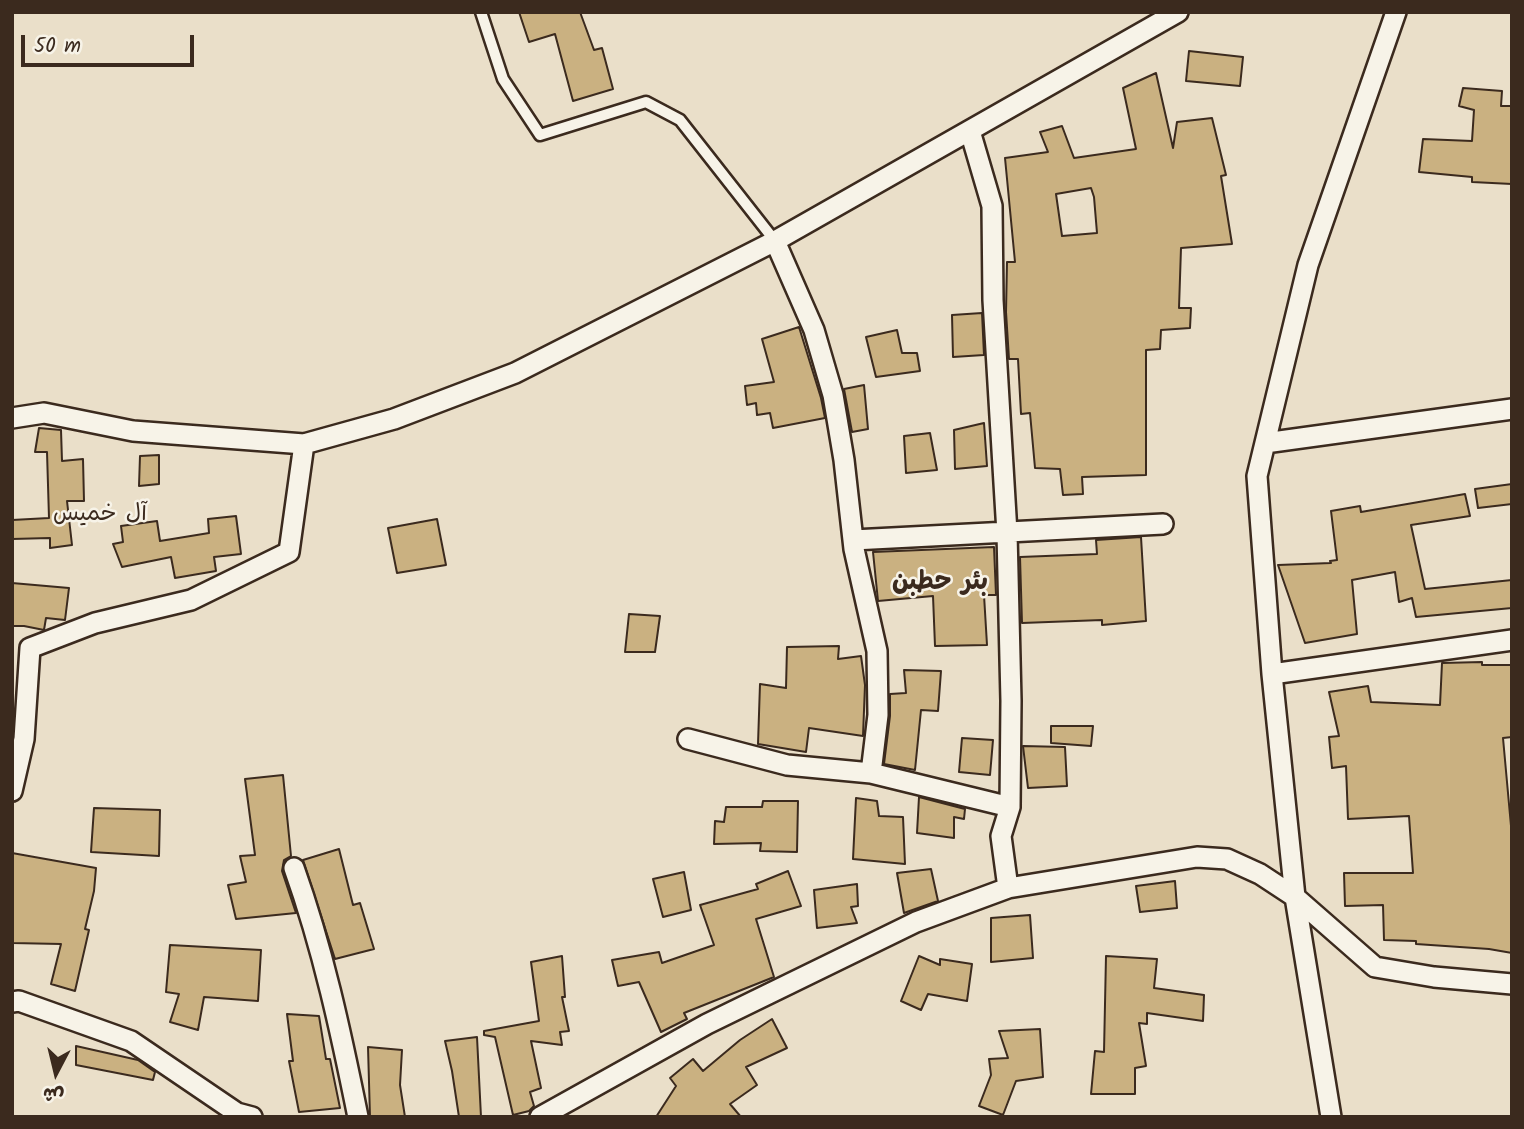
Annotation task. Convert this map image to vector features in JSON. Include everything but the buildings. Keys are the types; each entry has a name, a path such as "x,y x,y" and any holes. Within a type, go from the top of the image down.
{"street":[{"path":"12,418 44,413 133,430 304,444 394,419 515,373 775,241 1178,12"},
{"path":"1331,1117 1295,897 1272,674 1257,476 1308,265 1396,12"},
{"path":"970,131 992,206 993,300 1007,533 1011,701 1010,807 1001,836 1008,888"},
{"path":"775,241 814,330 833,395 853,540 877,652 878,715 871,773"},
{"path":"1265,443 1512,410"},
{"path":"12,791 24,739 30,648 95,623 191,600 289,552 304,444"},
{"path":"853,540 1163,524"},
{"path":"1272,674 1512,640"},
{"path":"688,739 787,765 871,773 1010,807"},
{"path":"540,1117 707,1024 916,922 1008,888 1197,857 1227,859 1260,874 1295,897 1375,967 1434,977 1512,984"},
{"path":"294,868 309,909 339,1022 358,1117"},
{"path":"12,1002 19,1001 131,1041 237,1113 251,1117"}],"lane":[{"path":"481,12 503,79 540,135 646,102 680,120 775,241"}],"district":[{"name":"آل خميس","path":"100,516"},
{"name":"بئر حطبن","path":"940,585"}]}
